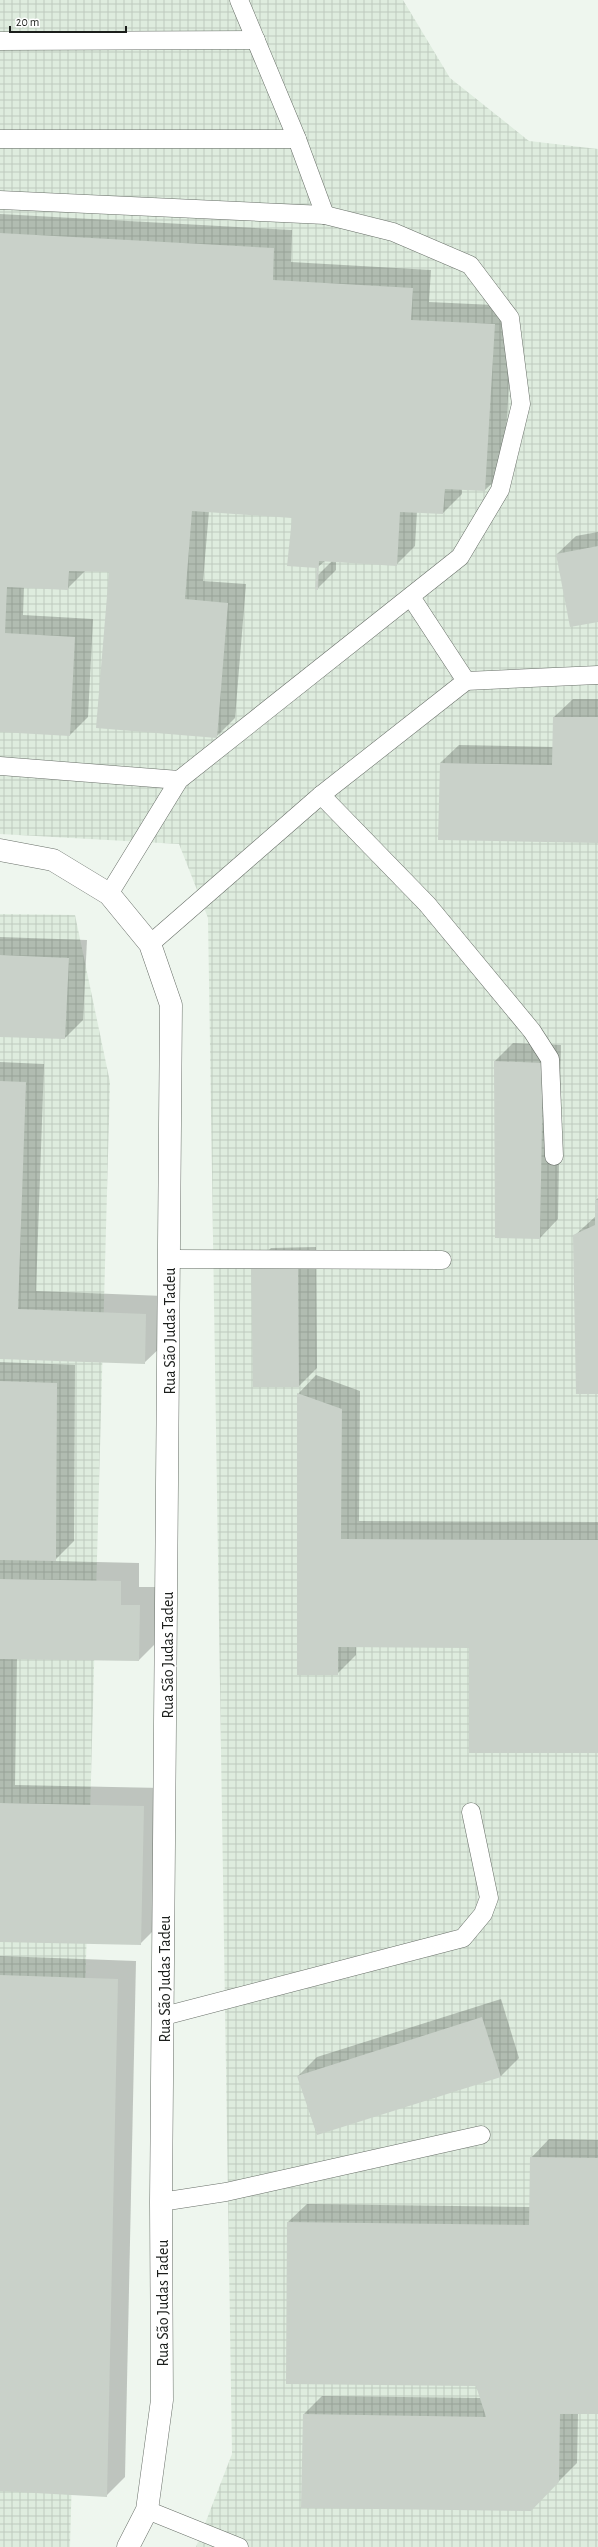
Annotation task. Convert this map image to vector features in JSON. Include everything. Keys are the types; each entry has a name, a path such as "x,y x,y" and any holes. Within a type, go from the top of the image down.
{"street":[{"name":"Rua São Judas Tadeu","path":"0,850 53,860 109,894 150,944 171,1004 164,2016 161,2202 162,2400 147,2510 128,2547"}],"lane":[{"path":"239,0 297,139 325,215"},
{"path":"0,41 256,40"},
{"path":"0,140 297,139"},
{"path":"0,200 325,215 393,232 470,264 510,318 521,404 500,490 460,557 179,780 109,894"},
{"path":"411,597 466,681"},
{"path":"150,944 321,795 466,681 598,675"},
{"path":"0,766 179,780"},
{"path":"321,795 427,904 532,1031 550,1059 554,1156"},
{"path":"169,1259 442,1260"},
{"path":"164,2016 462,1938 483,1914 489,1898 471,1812"},
{"path":"161,2202 226,2192 481,2135"},
{"path":"147,2510 239,2547"}],"shaded area":[{"path":"0,0 403,0 450,78 529,141 598,149 598,2547 196,2547 232,2454 208,918 179,844 0,834"},
{"path":"0,914 75,915 110,1082 70,2547 0,2547"}],"building":[{"path":"0,233 274,248 273,280 413,288 411,320 495,324 485,491 445,489 443,514 400,512 397,566 319,561 318,590 315,589 317,568 287,566 292,518 192,511 185,599 228,603 217,738 96,728 109,572 69,571 68,590 7,587 5,633 75,637 70,736 0,732"},
{"path":"598,546 598,622 570,627 556,554"},
{"path":"553,717 598,717 598,843 438,840 440,763 552,765"},
{"path":"0,955 69,958 65,1039 0,1037"},
{"path":"494,1061 543,1063 540,1239 495,1238"},
{"path":"0,1081 26,1082 18,1309 146,1314 145,1364 0,1359"},
{"path":"595,1200 598,1200 598,1394 576,1394 573,1235 595,1225"},
{"path":"298,1265 299,1387 253,1387 251,1266"},
{"path":"0,1381 57,1383 56,1561 0,1560"},
{"path":"297,1393 342,1409 341,1539 598,1540 598,1753 469,1753 469,1648 338,1647 338,1675 297,1675"},
{"path":"0,1579 121,1581 121,1605 140,1605 139,1661 0,1659"},
{"path":"0,1803 144,1806 141,1945 0,1942"},
{"path":"0,1975 118,1979 107,2497 0,2491"},
{"path":"482,2017 501,2077 317,2135 297,2076"},
{"path":"530,2157 598,2158 598,2414 560,2414 559,2482 531,2511 301,2508 303,2414 486,2417 476,2386 286,2384 287,2222 529,2225"}]}
